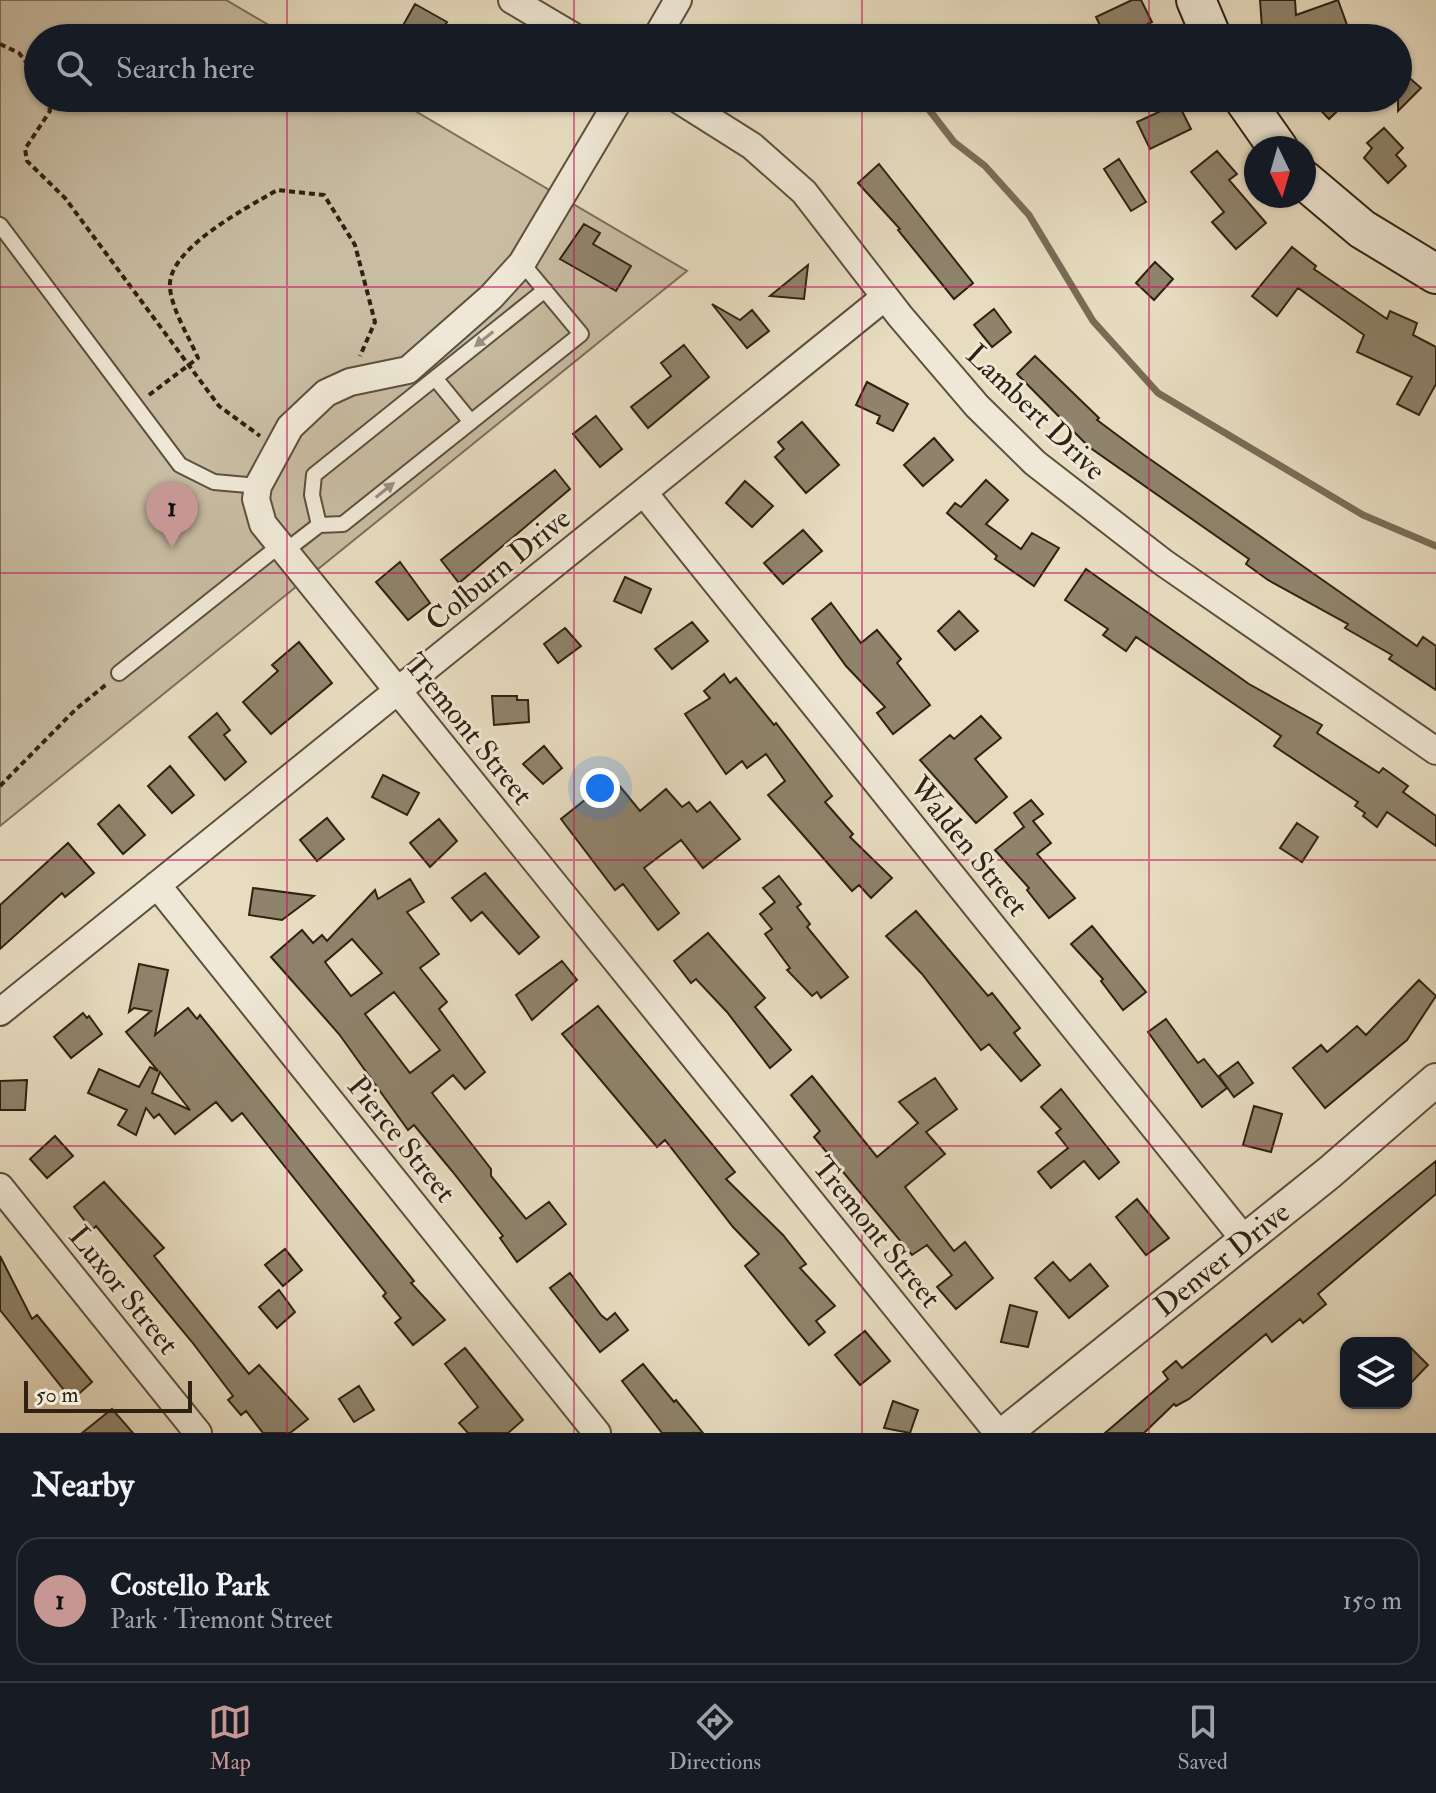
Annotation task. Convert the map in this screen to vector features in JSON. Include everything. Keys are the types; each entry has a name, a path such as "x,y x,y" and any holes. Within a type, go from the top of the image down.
{"main road":[{"path":"1196,0 1206,24"},
{"path":"1253,112 1270,136"},
{"path":"1316,190 1362,229 1436,274"}],"street":[{"path":"512,0 552,24"},
{"path":"664,24 678,0"},
{"path":"258,486 277,449 306,408 326,393 358,381 389,377 425,358 522,263 612,112"},
{"name":"Lambert Drive","path":"697,112 773,162 804,192 885,297 999,428 1088,507 1436,751"},
{"name":"Colburn Drive","path":"0,1012 885,297"},
{"name":"Tremont Street","path":"258,486 256,499 263,524 282,549 998,1433"},
{"name":"Walden Street","path":"644,493 1244,1239"},
{"name":"Pierce Street","path":"157,885 597,1433"},
{"name":"Denver Drive","path":"1005,1433 1330,1172 1436,1080"},
{"name":"Luxor Street","path":"0,1187 198,1433"}],"lane":[{"path":"0,225 180,465 214,482 258,486"},
{"path":"119,673 282,549 319,525 343,524 581,334 522,263"},
{"path":"319,525 312,495 314,475 545,290"},
{"path":"435,378 471,422"}],"path":[{"path":"0,44 19,53 24,59"},
{"path":"49,112 25,149 27,161 65,198 219,406 277,449"},
{"path":"135,405 198,358 170,291 170,276 183,254 277,190 324,195 355,245 375,322 355,366 358,381"},
{"path":"0,786 76,709 119,673"}],"shaded area":[{"path":"0,0 226,0 267,24 24,24 24,112 417,112 687,271 0,826"}],"building":[{"path":"1132,0 1141,0 1152,22 1099,24 1096,17"},
{"path":"1260,0 1295,0 1296,15 1338,0 1347,24 1262,24"},
{"path":"415,4 447,22 446,24 404,24"},
{"path":"1412,80 1421,88 1412,97"},
{"path":"1159,112 1182,112 1191,129 1150,149 1137,122"},
{"path":"1322,112 1336,112 1329,119"},
{"path":"1384,128 1403,148 1396,155 1406,166 1388,183 1364,158 1372,148 1367,143"},
{"path":"1217,151 1237,174 1229,180 1244,197 1244,208 1253,208 1266,223 1236,249 1212,222 1224,212 1191,172"},
{"path":"1119,159 1146,202 1131,211 1104,169"},
{"path":"879,164 973,283 954,299 900,229 858,183"},
{"path":"584,224 600,233 593,244 631,266 616,291 560,259"},
{"path":"1292,247 1316,266 1314,269 1387,319 1390,311 1417,323 1413,335 1436,347 1436,384 1419,415 1397,404 1412,377 1357,352 1364,335 1298,288 1277,316 1252,296"},
{"path":"1155,262 1173,279 1154,300 1136,283"},
{"path":"808,265 804,299 770,296"},
{"path":"712,304 740,320 752,310 769,331 747,348"},
{"path":"994,309 1011,332 992,347 974,325"},
{"path":"684,345 709,377 648,428 631,407 671,376 661,363"},
{"path":"1035,356 1099,418 1097,420 1144,455 1417,646 1423,637 1436,646 1436,690 1389,659 1392,655 1345,628 1348,624 1268,580 1246,564 1249,559 1089,447 1017,374"},
{"path":"867,382 908,404 893,431 877,423 880,416 856,405"},
{"path":"596,416 622,449 600,467 573,434"},
{"path":"802,422 839,465 806,493 775,457 784,449 778,442"},
{"path":"934,438 953,460 923,486 904,465"},
{"path":"555,470 570,489 459,583 441,560"},
{"path":"986,480 1008,500 986,524 1021,549 1032,533 1059,548 1034,586 995,559 997,556 947,513 955,503 961,507"},
{"path":"745,481 773,506 752,527 726,503"},
{"path":"803,530 822,551 783,584 764,563"},
{"path":"400,562 430,603 408,620 376,582"},
{"path":"1086,569 1249,684 1322,725 1317,733 1379,773 1383,768 1408,786 1403,792 1436,816 1436,846 1387,812 1377,827 1355,806 1358,802 1274,746 1281,736 1136,637 1126,651 1103,635 1108,629 1065,600"},
{"path":"625,577 651,589 641,613 614,601"},
{"path":"831,603 861,643 877,630 901,659 897,663 930,705 893,734 877,713 885,707 846,666 812,619"},
{"path":"959,611 978,631 955,650 938,631"},
{"path":"692,622 708,641 672,669 655,649"},
{"path":"565,628 581,646 558,663 544,644"},
{"path":"299,642 332,683 271,734 243,702 278,671 272,665"},
{"path":"724,674 730,683 736,678 774,725 776,723 832,796 825,802 853,834 850,837 892,878 871,898 859,885 852,891 768,795 785,781 766,754 747,768 742,761 726,774 685,714 710,698 704,691"},
{"path":"492,696 517,696 517,700 528,700 529,722 494,725"},
{"path":"217,713 230,730 224,735 246,762 225,780 189,737"},
{"path":"981,716 1001,738 975,759 1007,797 976,823 920,760 950,735 954,739"},
{"path":"544,746 562,768 543,784 523,764"},
{"path":"170,766 194,795 172,813 148,786"},
{"path":"609,773 640,811 666,789 682,807 689,802 697,812 710,802 740,839 703,868 681,840 644,868 679,913 658,930 623,884 615,890 561,819 586,799 583,794"},
{"path":"383,775 419,793 407,815 372,797"},
{"path":"1031,800 1043,814 1033,821 1051,843 1037,854 1075,898 1049,918 1027,890 1029,888 995,850 1024,827 1014,813"},
{"path":"119,805 145,835 123,854 98,824"},
{"path":"327,818 344,839 317,861 300,840"},
{"path":"439,819 457,841 430,867 410,843"},
{"path":"1297,823 1318,837 1302,862 1280,848"},
{"path":"68,843 94,873 65,897 62,893 0,949 0,905"},
{"path":"485,873 539,937 519,954 482,912 471,921 452,898"},
{"path":"779,876 801,904 797,907 810,924 807,927 848,977 821,998 817,992 812,996 787,970 790,968 765,934 772,929 760,914 775,902 763,888"},
{"path":"410,879 424,902 407,912 439,954 420,968 447,1002 439,1009 485,1072 465,1089 453,1075 432,1093 526,1219 549,1202 566,1224 517,1262 500,1238 503,1236 452,1171 414,1125 408,1130 339,1034 271,957 302,930 313,943 322,935 327,941 375,890 378,899","holes":["352,939 382,973 351,996 325,962","394,992 440,1050 410,1073 365,1014"]},
{"path":"253,888 314,896 282,920 249,915"},
{"path":"916,911 988,996 992,993 1020,1028 1014,1033 1040,1065 1021,1081 989,1044 981,1050 922,974 886,936"},
{"path":"1092,926 1146,992 1123,1010 1101,981 1103,979 1071,944"},
{"path":"708,933 765,998 755,1007 791,1050 770,1068 727,1012 696,979 691,983 674,961"},
{"path":"562,961 577,980 532,1020 516,995"},
{"path":"139,964 168,970 155,1035 188,1008 197,1019 200,1015 414,1281 411,1283 445,1320 413,1345 395,1323 401,1318 383,1296 386,1293 242,1113 232,1121 216,1102 175,1134 159,1114 154,1118 146,1108 136,1135 118,1125 127,1110 88,1093 99,1069 139,1087 150,1067 158,1071 126,1032 151,1011 134,1008 129,1012","holes":["160,1072 190,1110 152,1093"]},
{"path":"1419,980 1436,996 1407,1040 1325,1108 1293,1068 1321,1045 1327,1052 1357,1026 1366,1035"},
{"path":"598,1006 735,1172 726,1179 783,1235 806,1264 800,1268 835,1306 816,1321 825,1332 809,1345 745,1266 759,1254 733,1227 665,1140 657,1147 562,1034"},
{"path":"83,1013 87,1018 89,1016 102,1034 71,1058 54,1037"},
{"path":"1166,1019 1198,1063 1204,1059 1227,1088 1202,1107 1148,1032"},
{"path":"1238,1062 1253,1083 1234,1097 1219,1076"},
{"path":"812,1076 877,1157 918,1123 899,1102 935,1078 957,1109 926,1132 945,1154 905,1187 954,1251 965,1242 993,1278 956,1309 937,1287 952,1275 927,1245 912,1255 814,1137 820,1131 791,1095"},
{"path":"27,1080 25,1110 0,1110 0,1081"},
{"path":"1061,1089 1119,1162 1099,1179 1084,1161 1051,1188 1038,1172 1068,1148 1056,1133 1061,1129 1041,1107"},
{"path":"1254,1106 1282,1114 1271,1152 1243,1145"},
{"path":"55,1136 73,1156 47,1178 30,1159"},
{"path":"1436,1161 1436,1194 1318,1294 1326,1304 1303,1323 1300,1319 1272,1342 1266,1334 1189,1399 1176,1406 1174,1404 1144,1433 1105,1433 1168,1379 1163,1372 1176,1361 1182,1368"},
{"path":"104,1182 164,1248 154,1256 249,1374 259,1365 308,1419 290,1433 263,1433 246,1411 241,1415 228,1400 233,1396 192,1342 96,1226 92,1230 74,1207"},
{"path":"1137,1199 1169,1238 1146,1255 1116,1217"},
{"path":"285,1249 302,1270 283,1286 265,1265"},
{"path":"0,1256 32,1319 37,1315 92,1382 72,1400 0,1310"},
{"path":"1053,1262 1070,1281 1090,1264 1108,1286 1069,1318 1035,1278"},
{"path":"570,1273 601,1315 607,1320 615,1313 628,1330 600,1352 550,1288"},
{"path":"279,1290 295,1312 277,1328 259,1307"},
{"path":"1010,1305 1037,1312 1028,1347 1001,1342"},
{"path":"865,1331 890,1361 860,1385 835,1355"},
{"path":"465,1348 523,1420 508,1433 468,1433 459,1423 478,1407 445,1364"},
{"path":"1412,1349 1428,1365 1412,1382"},
{"path":"643,1364 703,1433 662,1433 622,1381"},
{"path":"359,1386 374,1410 354,1422 339,1399"},
{"path":"893,1401 918,1410 910,1433 884,1428"},
{"path":"112,1409 133,1433 82,1433"}],"waterway":[{"path":"931,112 954,142 985,166 1029,215 1093,321 1158,393 1363,515 1436,546"}],"place":[{"name":"Costello Park","path":"172,548"}]}
